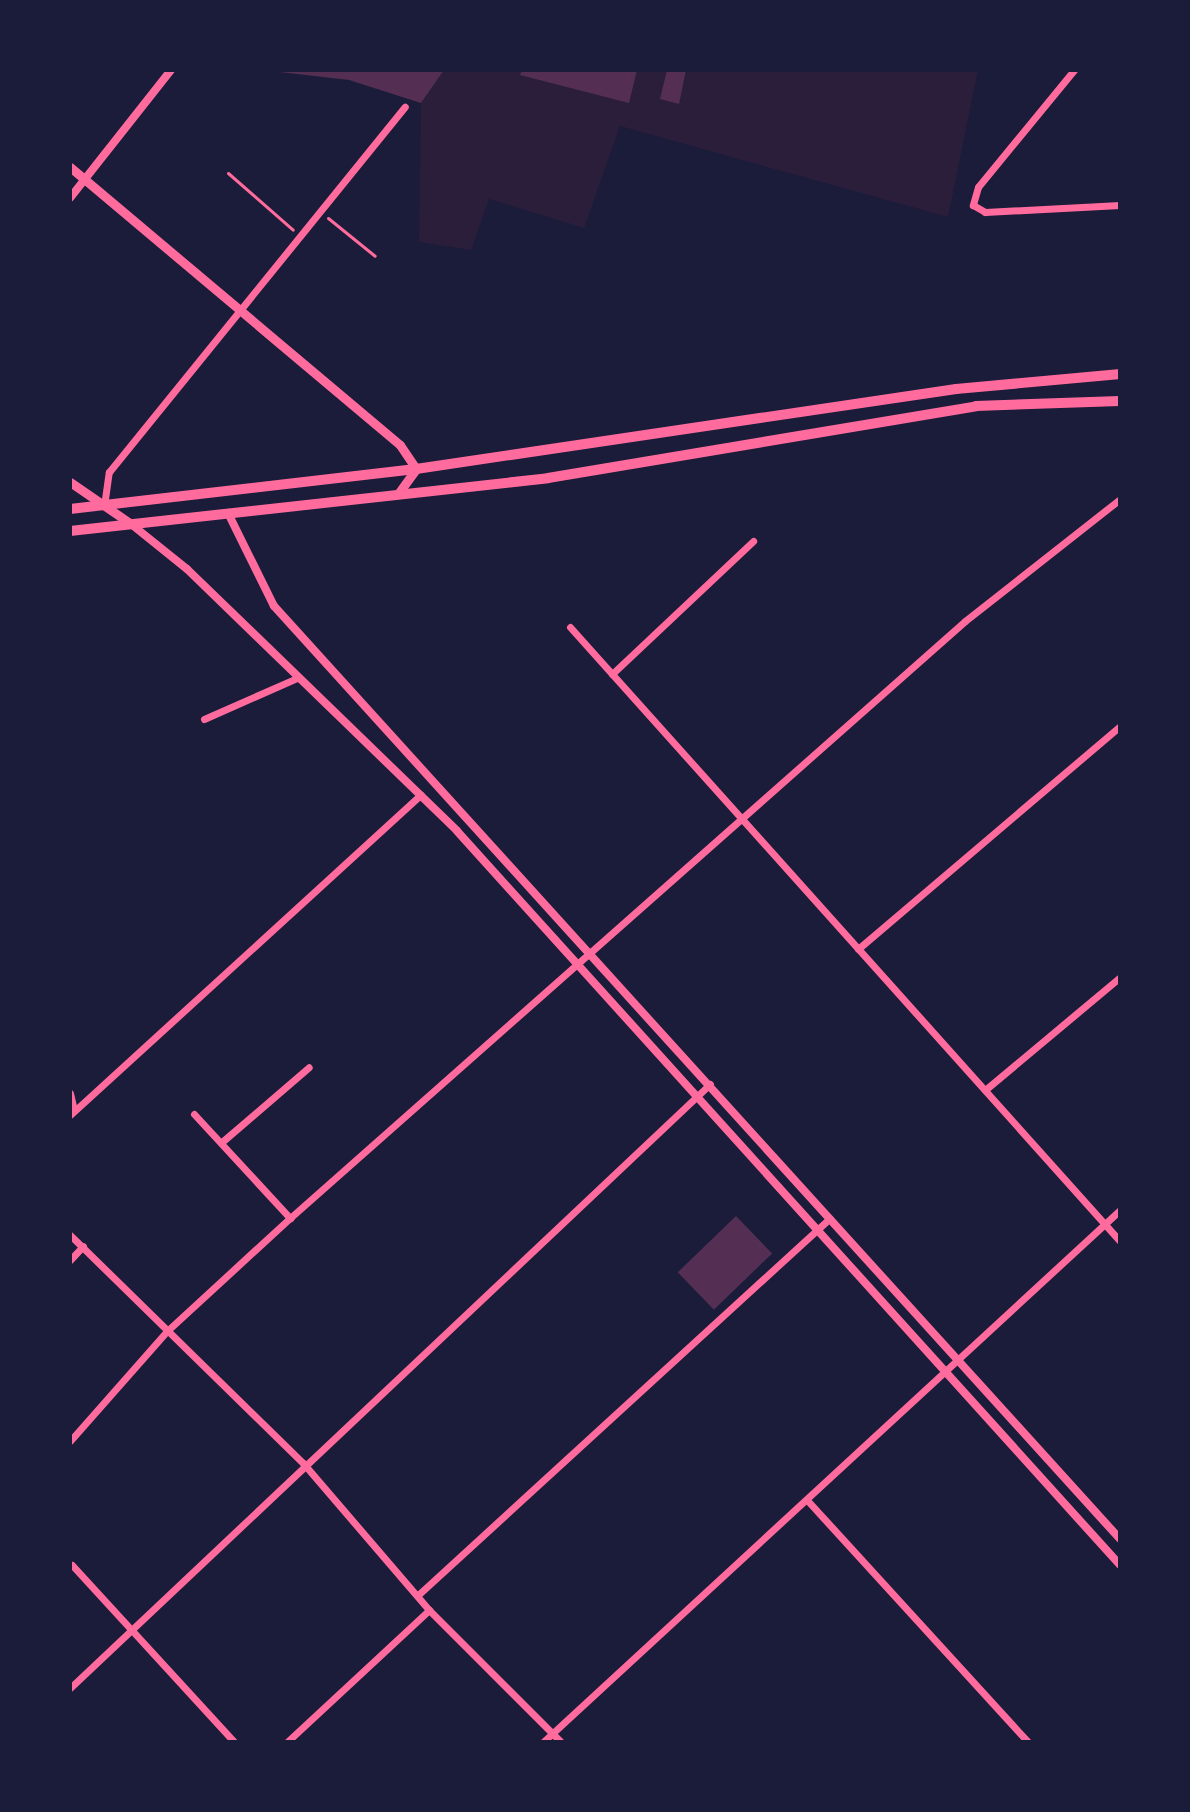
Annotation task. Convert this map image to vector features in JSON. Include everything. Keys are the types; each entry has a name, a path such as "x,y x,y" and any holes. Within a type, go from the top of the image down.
{"main road":[{"path":"70,167 239,303 400,445 416,469"},
{"path":"70,509 416,469 956,389 1120,374"},
{"path":"70,531 692,457 976,406 1120,401"},
{"path":"398,494 416,469"},
{"path":"70,482 131,524"}],"street":[{"path":"70,198 171,70"},
{"path":"1074,70 972,202 985,212 1120,205"},
{"path":"104,506 109,472 316,208 405,107"},
{"path":"70,1441 167,1331 290,1218 592,952 739,816 965,621 1120,499"},
{"path":"228,513 274,606 592,952 1120,1539"},
{"path":"131,524 421,795 814,1233 1120,1565"},
{"path":"612,674 753,541"},
{"path":"570,627 1120,1241"},
{"path":"204,719 297,678"},
{"path":"858,949 1120,726"},
{"path":"72,1113 421,795"},
{"path":"985,1090 1120,977"},
{"path":"223,1141 309,1067"},
{"path":"70,1688 303,1463 710,1084"},
{"path":"70,1093 72,1113"},
{"path":"194,1114 223,1141 290,1218"},
{"path":"543,1742 1120,1210"},
{"path":"418,1595 830,1218"},
{"path":"70,1235 303,1463 429,1610 561,1742"},
{"path":"70,1260 83,1246"},
{"path":"807,1500 1028,1742"},
{"path":"72,1565 133,1626 234,1742"},
{"path":"287,1742 429,1610"}],"path":[{"path":"228,173 296,233"},
{"path":"316,208 375,256"}],"shaded area":[{"path":"444,70 978,70 948,217 620,126 584,228 489,199 471,250 419,242 421,103"}],"building":[{"path":"262,70 444,70 421,103 349,80"},
{"path":"522,70 637,70 629,103 520,75"},
{"path":"667,70 686,70 679,104 660,99"},
{"path":"736,1216 772,1253 714,1310 678,1272"}]}
